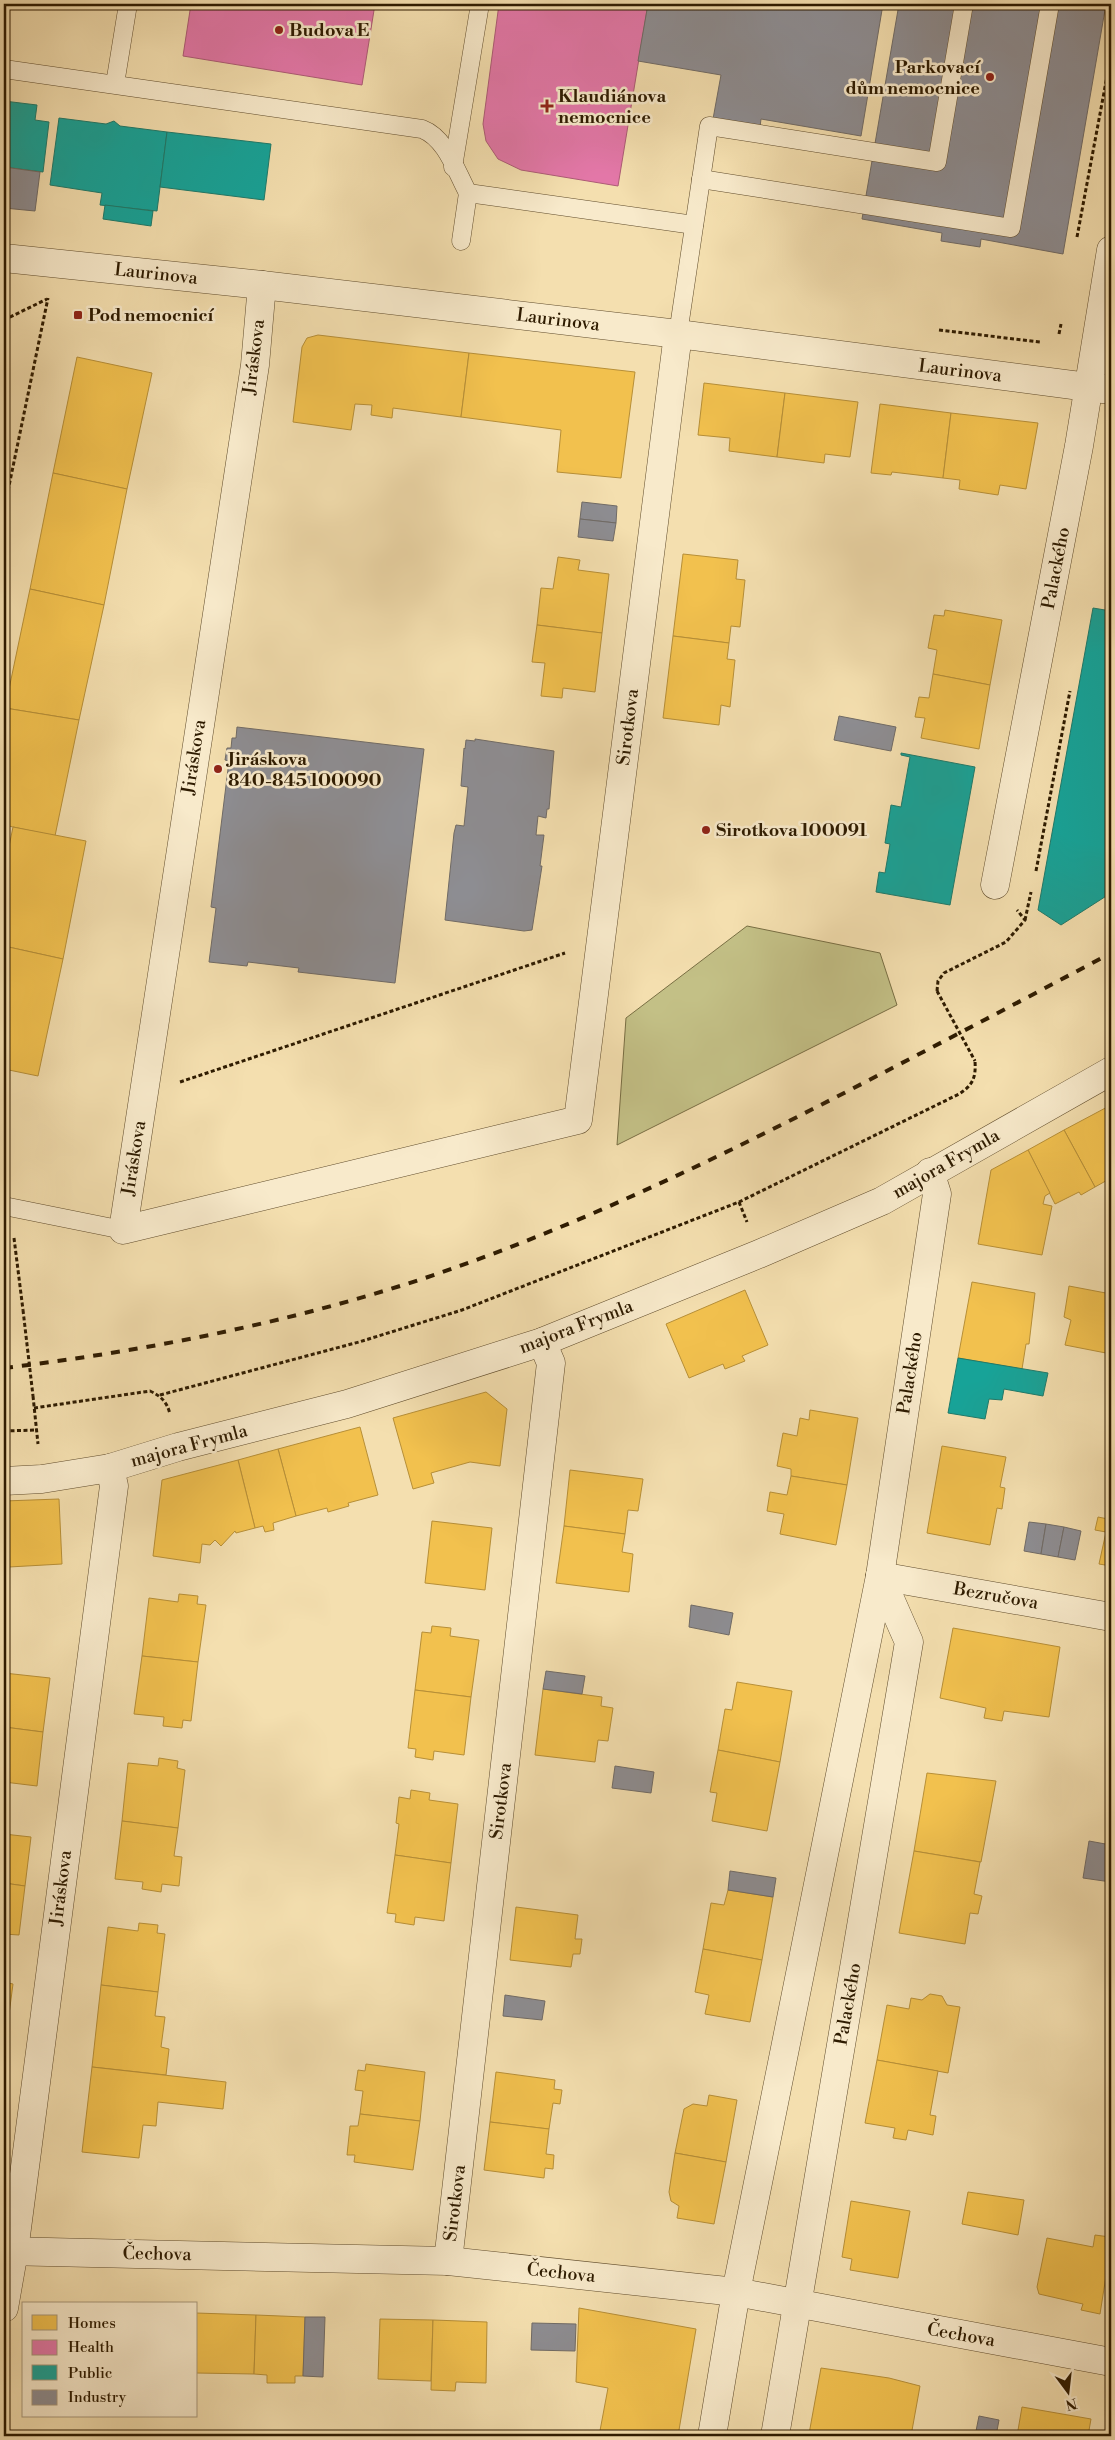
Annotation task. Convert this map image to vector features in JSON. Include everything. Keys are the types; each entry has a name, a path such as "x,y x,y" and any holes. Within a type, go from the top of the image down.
{"street":[{"name":"Palackého","path":"995,885 1100,389 1111,250"},
{"name":"Laurinova","path":"4,258 262,285 678,334 1100,389"},
{"name":"Jiráskova","path":"123,1230 255,365 262,285"},
{"name":"Sirotkova","path":"123,1230 578,1120 678,334"},
{"name":"majora Frymla","path":"6,1479 42,1479 110,1468 178,1447 347,1404 542,1342 759,1254 882,1201 930,1172 1111,1071"},
{"name":"Palackého","path":"712,2436 736,2292 880,1576 937,1194 930,1172"},
{"name":"Sirotkova","path":"448,2261 551,1363 542,1342"},
{"name":"Jiráskova","path":"4,2308 9,2251 114,1486 110,1468"},
{"name":"Palackého","path":"775,2436 909,1642 880,1576"},
{"name":"Bezručova","path":"880,1576 1111,1617"},
{"name":"Čechova","path":"9,2251 448,2261 736,2292 797,2305 1111,2362"}],"lane":[{"path":"115,84 128,4"},
{"path":"453,167 480,4"},
{"path":"678,334 709,126 937,162 964,4"},
{"path":"701,179 1011,228 1050,4"},
{"path":"4,69 422,129 432,133 441,142 468,193 461,241"},
{"path":"468,193 694,225"},
{"path":"7,1207 123,1230"}],"path":[{"path":"1077,238 1111,55"},
{"path":"4,510 54,264"},
{"path":"4,320 47,299"},
{"path":"1059,334 1063,314"},
{"path":"160,1395 359,1342 462,1310 738,1202 969,1088 976,1076 975,1061 936,991 938,980 944,973 1006,942 1025,920 995,885"},
{"path":"143,1094 601,940"},
{"path":"738,1202 747,1224"},
{"path":"4,1432 37,1430 23,1310 7,1207"},
{"path":"34,1408 150,1391 160,1395 168,1406 178,1447"}],"shaded area":[{"path":"747,926 880,953 897,1005 617,1145 626,1018"}],"building: Homes":[{"path":"318,335 469,353 461,417 393,408 392,418 371,415 372,405 355,404 351,430 293,422 302,347 307,338"},
{"path":"469,353 635,372 621,478 557,472 561,430 461,417"},
{"path":"77,357 152,373 127,489 53,473"},
{"path":"704,383 785,393 777,457 729,451 730,438 698,435"},
{"path":"785,393 858,402 850,457 825,454 824,463 777,457"},
{"path":"880,404 951,413 943,478 892,472 891,475 871,473"},
{"path":"951,413 1038,423 1026,489 1000,485 998,495 959,489 960,480 943,478"},
{"path":"53,473 127,489 104,605 30,589"},
{"path":"683,554 738,560 736,579 745,580 740,627 731,626 729,643 673,636"},
{"path":"558,557 580,560 578,570 609,574 602,633 537,625 541,588 553,589"},
{"path":"30,589 104,605 79,720 5,708"},
{"path":"945,610 1002,620 990,685 933,674 937,650 928,648 934,615 944,616"},
{"path":"537,625 602,633 595,692 563,688 562,698 541,696 545,663 532,662"},
{"path":"673,636 729,643 727,659 735,660 730,707 721,705 719,725 663,718"},
{"path":"933,674 990,685 979,749 921,738 925,718 915,717 919,697 929,698"},
{"path":"5,708 79,720 55,836 4,825"},
{"path":"13,827 86,841 63,959 4,946 4,871"},
{"path":"4,946 63,959 38,1076 4,1069"},
{"path":"1111,1105 1111,1178 1095,1187 1064,1130"},
{"path":"1064,1130 1095,1187 1081,1195 1079,1192 1055,1204 1028,1150"},
{"path":"1028,1150 1050,1193 1045,1196 1043,1204 1052,1206 1042,1255 978,1244 991,1170"},
{"path":"972,1282 1035,1293 1029,1344 1026,1344 1022,1369 958,1358"},
{"path":"1069,1286 1111,1294 1111,1354 1065,1345 1071,1320 1064,1317"},
{"path":"745,1290 768,1345 742,1356 745,1361 725,1369 723,1364 689,1378 666,1324"},
{"path":"486,1392 507,1409 500,1466 470,1462 431,1473 434,1483 413,1489 393,1418"},
{"path":"810,1410 858,1418 847,1485 791,1476 791,1469 777,1466 783,1433 797,1436 800,1418 809,1420"},
{"path":"360,1427 378,1495 348,1503 349,1506 328,1512 327,1508 296,1516 278,1449"},
{"path":"942,1446 1006,1457 1000,1487 1005,1488 1002,1509 997,1508 990,1545 927,1533"},
{"path":"278,1449 296,1516 273,1523 274,1530 265,1532 263,1526 255,1528 238,1460"},
{"path":"238,1460 255,1528 236,1533 235,1531 221,1546 215,1540 210,1545 202,1544 200,1563 153,1556 162,1480"},
{"path":"570,1470 643,1479 638,1511 628,1510 625,1534 564,1526"},
{"path":"791,1476 847,1485 836,1545 780,1534 784,1514 767,1511 770,1492 787,1495"},
{"path":"59,1499 62,1564 9,1567 9,1573 4,1573 4,1501"},
{"path":"1111,1501 1111,1566 1099,1564 1106,1532 1095,1530 1098,1517 1108,1519"},
{"path":"432,1521 492,1528 485,1590 425,1583"},
{"path":"564,1526 625,1534 622,1552 633,1554 629,1592 556,1583"},
{"path":"179,1594 198,1596 197,1604 206,1605 198,1662 142,1656 149,1598 178,1602"},
{"path":"432,1626 451,1628 450,1636 479,1640 471,1697 415,1690 422,1632 431,1633"},
{"path":"953,1628 1060,1647 1049,1717 1004,1711 1002,1721 984,1718 986,1708 940,1698"},
{"path":"142,1656 198,1662 191,1721 183,1720 182,1728 163,1726 164,1717 134,1714"},
{"path":"4,1673 50,1678 43,1732 4,1727"},
{"path":"737,1682 792,1691 780,1762 718,1750 725,1709 732,1710"},
{"path":"543,1689 602,1697 601,1706 613,1708 608,1741 598,1740 595,1762 535,1755"},
{"path":"415,1690 471,1697 464,1755 434,1751 433,1760 415,1757 416,1749 408,1748"},
{"path":"4,1727 43,1732 37,1786 4,1782"},
{"path":"718,1750 780,1762 767,1831 712,1821 717,1793 710,1792"},
{"path":"159,1758 178,1761 177,1768 185,1770 178,1828 122,1821 128,1763 158,1766"},
{"path":"927,1773 996,1781 981,1862 914,1851"},
{"path":"411,1790 430,1793 429,1800 458,1804 451,1863 395,1855 399,1824 396,1823 399,1797 410,1799"},
{"path":"122,1821 178,1828 174,1856 182,1857 179,1886 162,1884 161,1892 142,1889 143,1882 115,1879"},
{"path":"4,1834 31,1837 25,1886 4,1883"},
{"path":"914,1851 980,1862 974,1894 982,1896 978,1914 970,1913 965,1944 899,1933"},
{"path":"395,1855 451,1863 444,1921 415,1917 414,1925 395,1922 396,1914 387,1913"},
{"path":"4,1883 25,1886 19,1935 4,1934"},
{"path":"728,1890 773,1897 762,1960 703,1949 711,1903 724,1905"},
{"path":"516,1907 578,1915 575,1939 582,1939 580,1954 573,1954 571,1967 510,1960"},
{"path":"139,1923 158,1925 157,1933 165,1934 158,1992 101,1985 108,1927 138,1931"},
{"path":"703,1949 762,1960 750,2022 705,2014 709,1995 695,1992"},
{"path":"4,1982 13,1984 6,2037 4,2037"},
{"path":"101,1985 158,1992 155,2016 165,2017 161,2047 169,2049 166,2075 92,2067"},
{"path":"930,1994 942,1996 947,2005 960,2007 948,2073 877,2060 887,2005 909,2009 911,1998 922,2000"},
{"path":"877,2060 938,2071 930,2115 936,2116 933,2135 908,2130 906,2140 893,2138 895,2128 865,2123"},
{"path":"366,2064 425,2072 420,2121 360,2114 363,2091 355,2090 358,2070 365,2071"},
{"path":"92,2067 226,2082 223,2109 158,2102 156,2126 143,2125 139,2158 82,2152"},
{"path":"496,2072 555,2080 554,2089 562,2090 560,2104 553,2103 549,2129 490,2122"},
{"path":"709,2095 737,2100 726,2162 675,2153 684,2109 693,2104 707,2106"},
{"path":"360,2114 420,2121 413,2170 354,2162 355,2155 347,2155 350,2126 358,2126"},
{"path":"490,2122 549,2129 546,2154 554,2155 553,2169 545,2168 544,2178 484,2170"},
{"path":"675,2153 726,2162 714,2224 677,2218 679,2206 671,2201 669,2192"},
{"path":"968,2192 1024,2200 1018,2235 962,2224"},
{"path":"851,2201 910,2211 898,2278 850,2270 852,2259 842,2257"},
{"path":"1095,2235 1110,2237 1108,2249 1111,2250 1111,2276 1106,2276 1100,2314 1081,2310 1083,2304 1039,2294 1037,2287 1047,2238 1093,2247"},
{"path":"579,2308 696,2329 678,2436 599,2436 608,2388 576,2382"},
{"path":"198,2313 256,2315 254,2374 198,2373"},
{"path":"256,2315 305,2317 303,2376 295,2376 295,2383 267,2383 267,2375 254,2374"},
{"path":"380,2319 433,2320 431,2381 378,2379"},
{"path":"433,2320 487,2322 486,2383 456,2382 455,2391 431,2390"},
{"path":"821,2368 889,2378 920,2386 911,2436 824,2436 809,2434"},
{"path":"1022,2407 1091,2419 1088,2436 1017,2436"}],"building: Health":[{"name":"Budova E","path":"191,4 375,4 362,85 183,56"},
{"path":"499,4 648,4 618,186 521,170 498,159 486,141 483,124"}],"building: Public":[{"path":"4,101 37,105 35,120 49,122 43,172 4,167"},
{"path":"59,118 106,124 114,121 120,126 167,132 157,211 100,205 102,193 50,185"},
{"path":"167,132 271,144 264,200 160,187"},
{"path":"105,205 153,211 151,226 103,219"},
{"path":"1093,608 1111,611 1111,893 1061,925 1038,910"},
{"path":"901,753 975,767 950,905 876,892 879,872 885,873 890,844 885,843 891,805 901,807 910,757 901,755"},
{"path":"958,1358 1048,1373 1043,1396 1004,1389 1002,1400 989,1399 985,1419 948,1413"}],"building: Industry":[{"path":"648,4 883,4 861,136 761,119 760,127 713,119 721,75 638,61"},
{"name":"Parkovací dům nemocnice","path":"899,4 1106,4 1063,254 981,239 980,247 941,241 942,233 862,219"},
{"path":"4,167 40,172 35,211 4,208"},
{"path":"582,502 617,506 616,523 580,519"},
{"path":"580,519 616,523 613,541 578,537"},
{"path":"839,716 896,727 891,751 834,740"},
{"path":"237,727 424,749 395,983 298,972 299,968 248,962 247,966 209,962 216,908 211,907 229,761 225,760 227,748 231,748 232,738 236,738"},
{"path":"475,739 554,751 549,809 547,809 546,818 538,816 536,835 544,835 540,866 542,866 532,930 524,931 445,920 454,833 456,825 464,826 468,787 461,786 464,748 466,740 475,741"},
{"path":"1029,1522 1046,1524 1041,1554 1024,1551"},
{"path":"1046,1524 1064,1527 1058,1557 1041,1554"},
{"path":"1064,1527 1081,1531 1075,1560 1058,1557"},
{"path":"691,1605 733,1613 729,1635 689,1627"},
{"path":"546,1671 585,1676 582,1694 543,1689"},
{"path":"615,1766 654,1772 651,1793 612,1788"},
{"path":"1089,1841 1111,1845 1111,1882 1083,1878"},
{"path":"730,1871 776,1878 773,1897 728,1890"},
{"path":"505,1995 545,2001 542,2020 503,2016"},
{"path":"305,2317 325,2317 323,2377 303,2376"},
{"path":"532,2323 576,2324 575,2351 531,2350"},
{"path":"979,2416 999,2420 996,2436 975,2436"}],"railway":[{"path":"4,1368 163,1344 269,1322 373,1294 479,1259 587,1216 692,1169 879,1075 1111,953"}],"place":[{"name":"Budova E","path":"279,30"},
{"name":"Parkovací dům nemocnice","path":"990,77"},
{"name":"Klaudiánova nemocnice","path":"547,106"},
{"name":"Pod nemocnicí","path":"78,315"},
{"name":"Jiráskova 840-845 100090","path":"218,769"},
{"name":"Sirotkova 100091","path":"706,830"}]}
